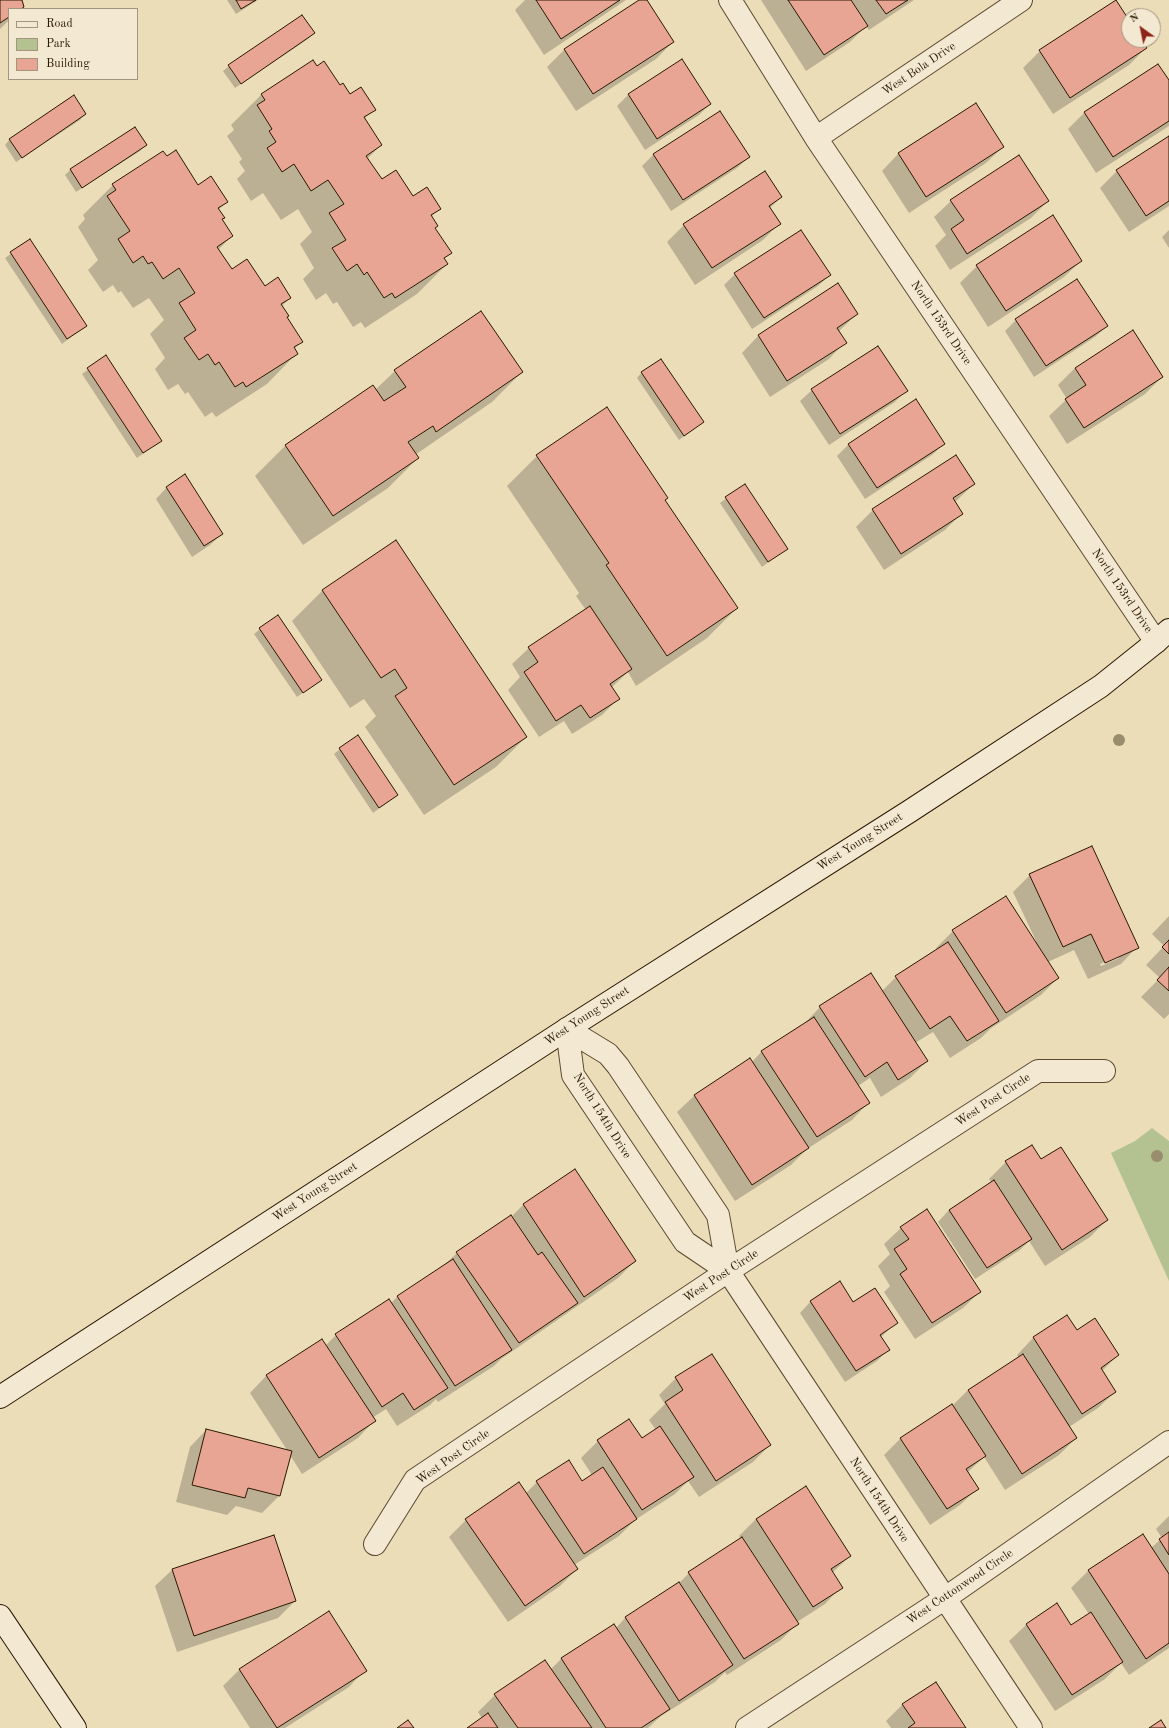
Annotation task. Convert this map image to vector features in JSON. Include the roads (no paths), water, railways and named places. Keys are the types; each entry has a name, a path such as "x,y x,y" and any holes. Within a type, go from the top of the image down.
{"street":[{"name":"North 153rd Drive","path":"730,0 816,138 1163,636"},
{"name":"West Bola Drive","path":"816,138 1021,0"},
{"name":"West Young Street","path":"0,1396 568,1029 910,811 1101,686 1163,636"},
{"name":"North 154th Drive","path":"568,1029 573,1075 685,1242 728,1271 944,1599 1031,1728"},
{"name":"North 154th Drive","path":"568,1029 608,1054 618,1066 718,1215 728,1271"},
{"name":"West Post Circle","path":"375,1544 415,1480 728,1271 1038,1071 1104,1071"},
{"name":"West Cottonwood Circle","path":"747,1728 944,1599 1169,1442"},
{"path":"0,1616 75,1728"}]}
